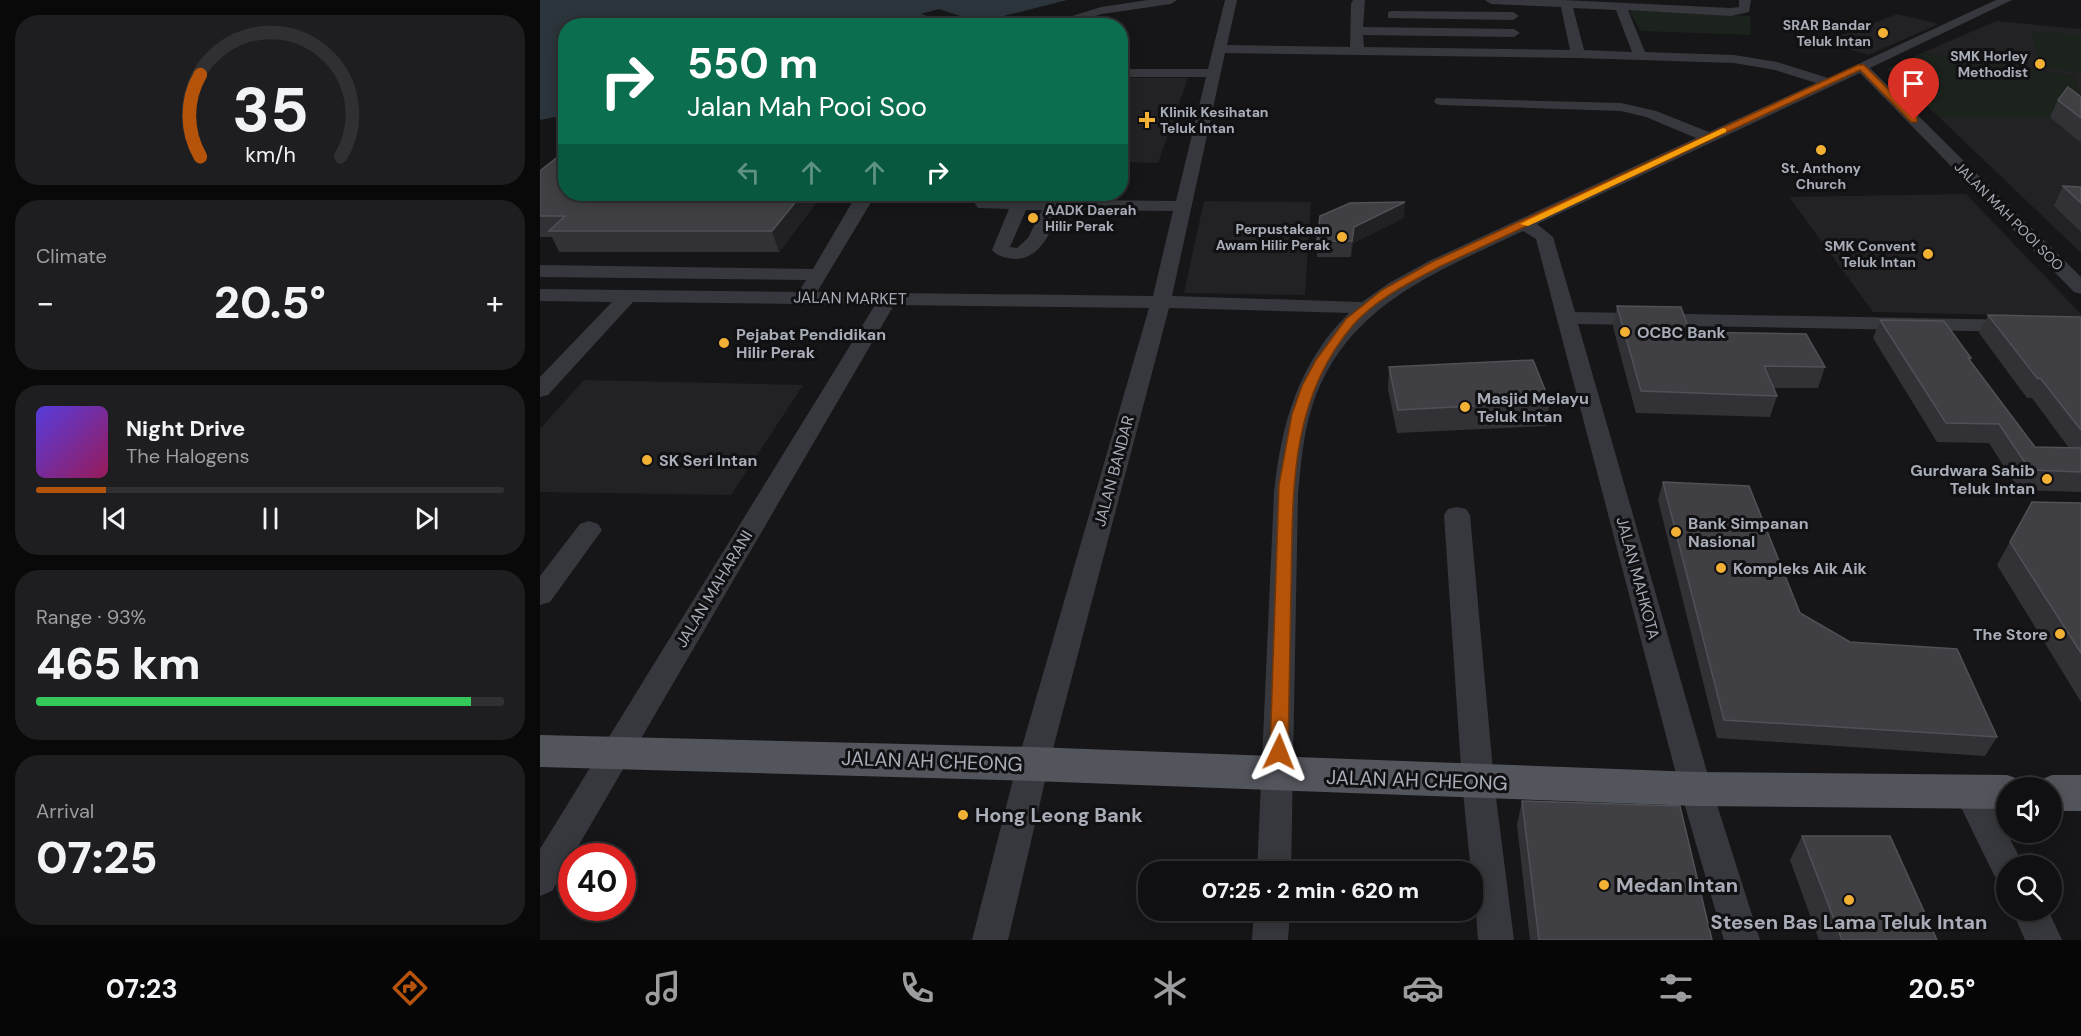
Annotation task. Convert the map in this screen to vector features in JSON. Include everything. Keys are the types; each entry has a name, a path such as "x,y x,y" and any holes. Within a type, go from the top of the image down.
{"main road":[{"name":"JALAN AH CHEONG","path":"540,751 1033,764 1696,789 1996,792"},
{"path":"2062,793 2081,793"}],"street":[{"path":"1075,18 1101,11 1171,0"},
{"name":"JALAN BANDAR","path":"990,940 1033,764 1161,302 1181,206 1213,73 1221,50 1231,0"},
{"path":"1359,0 1368,15"},
{"path":"1491,0 1731,12 1745,9 1745,0"},
{"path":"1274,861 1286,485 1298,414 1308,386 1322,360 1350,322 1386,292 1411,277 2006,0"},
{"path":"1513,1 1515,54"},
{"path":"1566,4 1578,54"},
{"path":"1622,7 1640,56"},
{"path":"1357,52 1357,31 1368,15"},
{"path":"1368,15 1513,16"},
{"path":"1357,31 1514,33"},
{"path":"1221,50 1578,54 1734,59 1777,66 1827,82"},
{"name":"JALAN MAH POOI SOO","path":"1861,67 2081,288"},
{"path":"1128,73 1213,73"},
{"path":"1441,101 1621,107 1651,114 1707,138"},
{"path":"805,297 862,201"},
{"path":"984,204 1181,206"},
{"path":"1020,204 1000,246 1005,252 1021,252 1033,246 1053,205"},
{"name":"JALAN MAHKOTA","path":"1526,224 1544,237 1696,789 1742,940"},
{"path":"540,271 820,275"},
{"name":"JALAN MARKET","path":"540,295 1161,302 1365,308"},
{"path":"540,390 628,296"},
{"name":"JALAN MAHARANI","path":"540,880 888,299"},
{"path":"1568,318 2081,327"},
{"path":"1457,515 1478,782 1496,940"},
{"path":"540,595 588,530"},
{"path":"1969,791 2001,855"},
{"path":"1270,940 1271,921"},
{"path":"2034,921 2044,940"}],"shaded area":[{"path":"540,0 1067,0 996,18 558,18 558,116 540,120"},
{"path":"1629,11 1750,16 1751,35 1641,31"},
{"name":"SRAR Bandar Teluk Intan","path":"1897,14 1939,24 1868,55 1824,42"},
{"name":"SMK Horley Methodist","path":"1996,21 2081,29 2081,96 2074,76 1922,53"},
{"path":"2032,31 2081,35 2081,72 2038,67"},
{"path":"1922,53 2074,76 2081,96 2081,118 1940,118 1887,69"},
{"name":"Klinik Kesihatan Teluk Intan","path":"1128,78 1188,78 1158,163 1128,162"},
{"path":"1940,118 2081,118 2081,253"},
{"name":"SMK Convent Teluk Intan","path":"1966,194 2081,314 2081,317 1873,312 1789,197"},
{"path":"1204,201 1311,202 1305,295 1184,293"},
{"name":"SK Seri Intan","path":"584,380 803,385 731,495 540,492 540,429"}],"pier":[{"path":"939,9 966,18 933,18 921,14"}],"building":[{"path":"2068,87 2081,97 2081,118 2058,100"},
{"path":"558,156 558,201 796,201 772,231 549,231 565,216 540,216 540,171"},
{"path":"2063,186 2081,187 2081,203"},
{"path":"1405,202 1354,227 1352,241 1317,241 1320,216 1350,203"},
{"path":"1617,306 1681,307 1690,332 1806,334 1825,367 1764,366 1777,396 1641,391"},
{"path":"1988,315 2081,318 2081,430 2041,379 2037,378"},
{"path":"1880,320 1944,321 1971,358 1968,358 2035,447 2081,448 2081,472 2030,470 1999,424 1946,423"},
{"path":"1533,360 1550,402 1398,410 1389,367"},
{"name":"Kompleks Aik Aik","path":"1663,482 1749,486 1800,613 1850,642 1957,649 1997,737 1724,720"},
{"path":"2032,502 2081,503 2081,653 2010,542"},
{"name":"Medan Intan","path":"1522,801 1680,806 1712,940 1539,940"},
{"path":"1802,836 1890,836 1937,940 1842,940"}],"slow traffic":[{"path":"1525,224 1723,131"}],"place":[{"name":"SRAR Bandar Teluk Intan","path":"1883,33"},
{"name":"SMK Horley Methodist","path":"2040,64"},
{"name":"Klinik Kesihatan Teluk Intan","path":"1147,120"},
{"name":"St. Anthony Church","path":"1821,150"},
{"name":"AADK Daerah Hilir Perak","path":"1033,218"},
{"name":"Perpustakaan Awam Hilir Perak","path":"1342,237"},
{"name":"SMK Convent Teluk Intan","path":"1928,254"},
{"name":"OCBC Bank","path":"1625,332"},
{"name":"Pejabat Pendidikan Hilir Perak","path":"724,343"},
{"name":"Masjid Melayu Teluk Intan","path":"1465,407"},
{"name":"SK Seri Intan","path":"647,460"},
{"name":"Gurdwara Sahib Teluk Intan","path":"2047,479"},
{"name":"Bank Simpanan Nasional","path":"1676,532"},
{"name":"Kompleks Aik Aik","path":"1721,568"},
{"name":"The Store","path":"2060,634"},
{"name":"Hong Leong Bank","path":"963,815"},
{"name":"Medan Intan","path":"1604,885"},
{"name":"Stesen Bas Lama Teluk Intan","path":"1849,900"}],"route":[{"path":"1279,752 1286,485 1298,414 1308,386 1322,360 1350,322 1386,292 1411,277 1861,67 1914,120"}]}
